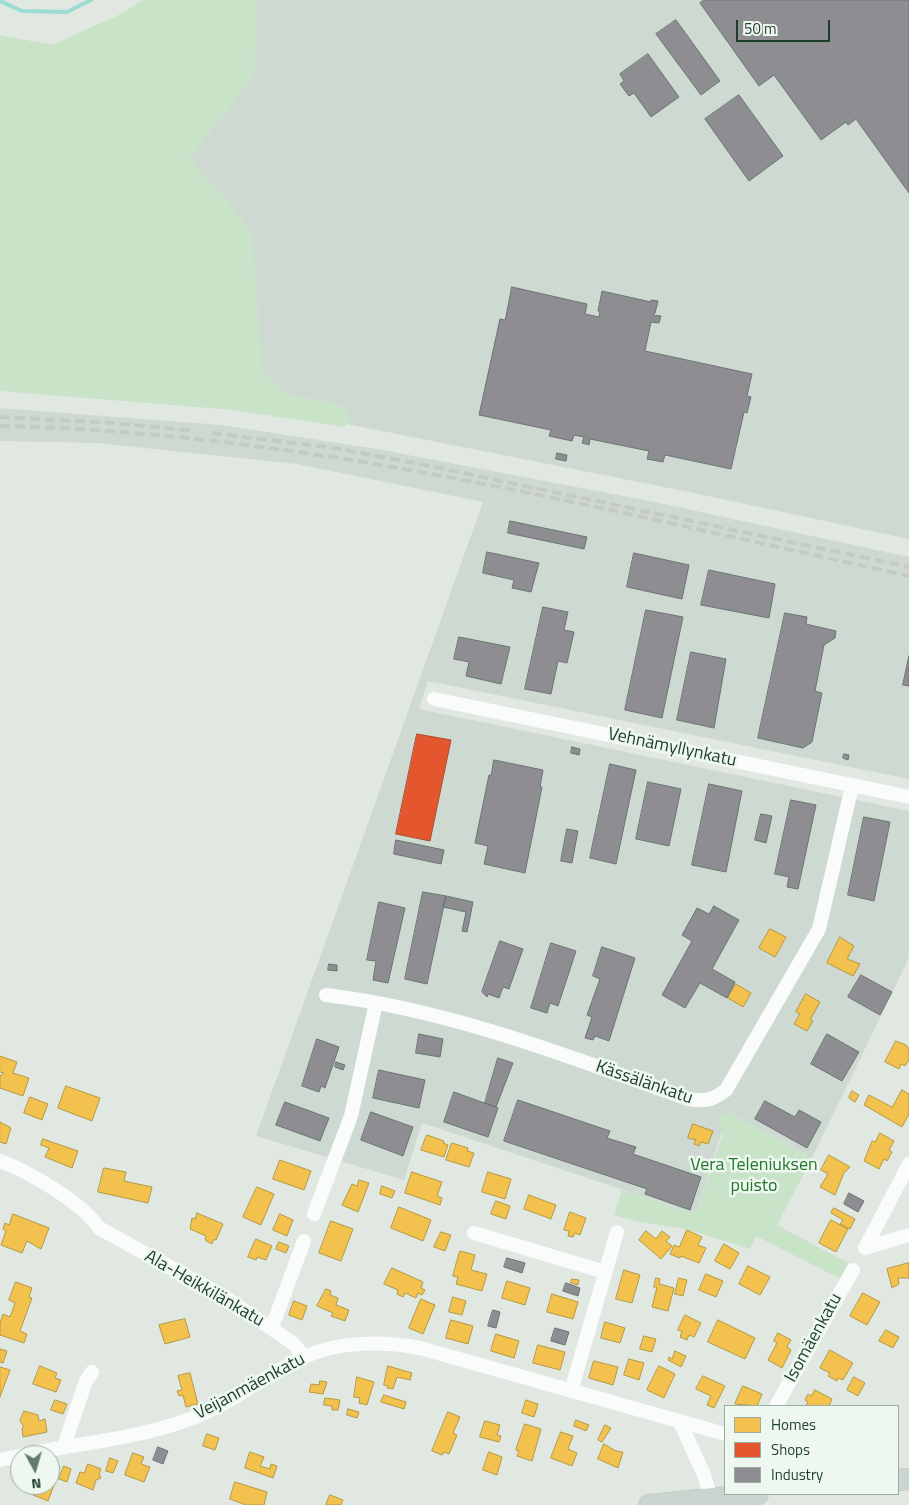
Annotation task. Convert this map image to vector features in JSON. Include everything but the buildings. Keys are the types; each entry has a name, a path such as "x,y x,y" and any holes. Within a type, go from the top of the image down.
{"main road":[{"path":"649,1505 746,1495"}],"street":[{"name":"Vehnämyllynkatu","path":"434,699 909,797"},
{"name":"Kässälänkatu","path":"326,995 429,1014 504,1036 688,1100 702,1102 714,1099 726,1090 819,929 852,786"},
{"path":"314,1214 351,1116 376,1003"},
{"name":"Ala-Heikkilänkatu","path":"0,1161 23,1170 86,1212 99,1228 218,1293 272,1327 294,1344 304,1357"},
{"path":"909,1164 864,1248 909,1235"},
{"path":"474,1232 605,1272"},
{"path":"571,1391 617,1232"},
{"path":"272,1327 304,1241"},
{"name":"Isomäenkatu","path":"777,1405 852,1270"},
{"name":"Veijanmäenkatu","path":"60,1447 163,1428 193,1418 304,1357 344,1346 404,1345 447,1355 724,1434"},
{"path":"64,1446 86,1381 92,1372"},
{"path":"680,1422 704,1475 711,1498"}],"shaded area":[{"path":"256,0 909,0 909,539 689,492 246,404 189,157 255,74"},
{"path":"0,408 222,425 377,449 655,502 909,557 909,779 428,681 419,709 909,811 909,958 812,1158 728,1112 696,1214 422,1123 404,1180 256,1136 483,502 297,464 97,443 0,441"}],"green space":[{"path":"142,0 256,0 255,74 189,157 252,231 262,370 287,393 345,407 351,419 344,427 233,410 0,391 0,35 52,45 123,13"},
{"name":"Vera Teleniuksen puisto","path":"728,1112 812,1158 777,1225 848,1263 841,1279 756,1236 750,1249 686,1229 639,1222 614,1215 622,1190 696,1214 723,1133 717,1121"}],"waterway":[{"path":"0,1 22,11 67,12 91,0"}],"railway":[{"path":"0,417 113,423 195,431"},
{"path":"0,426 115,432 230,443 344,459 458,479 571,502 909,576"},
{"path":"212,433 334,448 435,467 909,567"}]}
